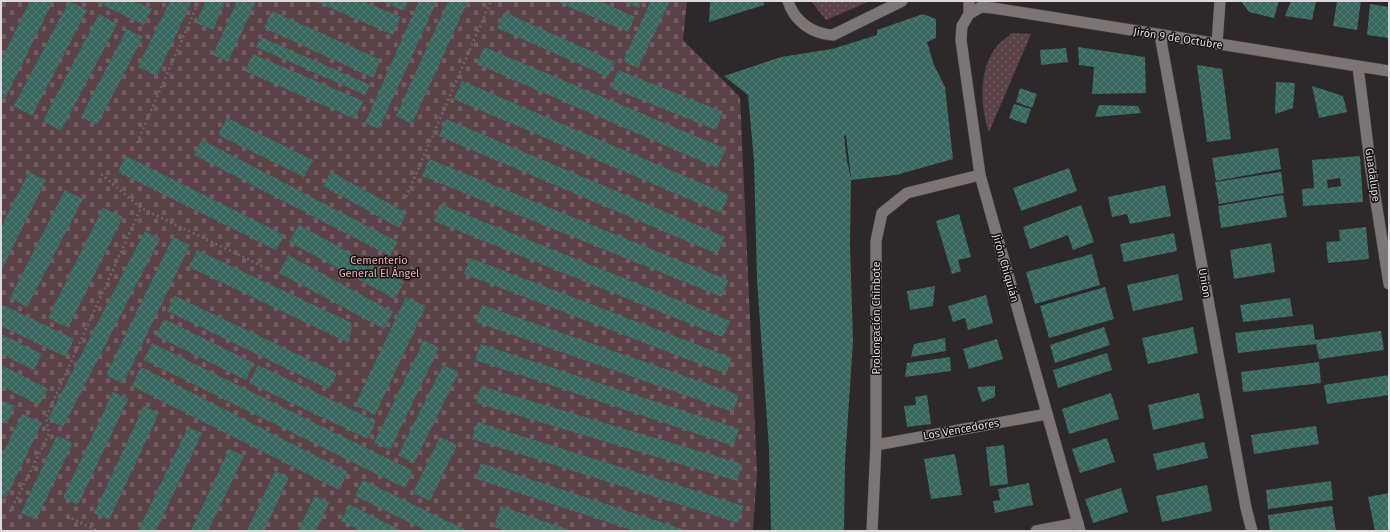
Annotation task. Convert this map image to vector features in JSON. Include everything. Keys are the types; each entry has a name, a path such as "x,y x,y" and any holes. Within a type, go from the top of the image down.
{"street":[{"path":"788,1 791,10 805,25 821,34 833,35 902,1"},
{"name":"Jirón Chiquián","path":"969,1 969,14 962,26 961,40 980,175 1079,527"},
{"path":"1217,44 1220,1"},
{"name":"Jirón 9 de Octubre","path":"969,14 981,7 993,8 1389,72"},
{"name":"Union","path":"1160,35 1246,508 1252,531"},
{"name":"Guadalupe","path":"1358,66 1371,170 1389,284"},
{"name":"Prolongación Chinbote","path":"872,531 876,445 876,241 882,213 907,192 980,175"},
{"name":"Los Vencedores","path":"876,445 1047,414"},
{"path":"1036,531 1079,527"}],"path":[{"path":"137,143 199,1"},
{"path":"406,197 491,1"},
{"path":"101,174 141,208 266,268"},
{"path":"10,512 48,434 46,417 141,208"},
{"path":"67,516 97,531"}],"green space":[{"name":"Cementerio General El Ángel","path":"1,1 687,1 683,40 740,97 757,473 753,531 1,531"},
{"path":"811,1 870,1 826,20"},
{"path":"1012,33 1031,34 989,132 984,111 984,76 987,64 992,54 1000,43"}],"building":[{"path":"30,1 53,1 5,99 1,97 1,61"},
{"path":"69,1 87,10 32,116 14,106"},
{"path":"95,1 134,1 152,9 144,25"},
{"path":"170,1 192,1 157,76 138,67"},
{"path":"206,1 226,1 213,30 196,23"},
{"path":"237,1 256,1 228,62 213,55"},
{"path":"314,1 363,1 401,17 393,35"},
{"path":"382,1 408,1 404,11"},
{"path":"419,1 437,1 379,129 365,123"},
{"path":"448,1 468,1 412,124 396,116"},
{"path":"555,1 599,1 635,17 628,32"},
{"path":"622,1 642,1 639,8"},
{"path":"651,1 670,1 638,68 623,61"},
{"path":"710,1 763,1 764,5 709,22"},
{"path":"1241,1 1279,1 1274,18 1249,12"},
{"path":"1291,1 1316,1 1312,20 1285,16"},
{"path":"1337,1 1361,1 1357,30 1333,26"},
{"path":"1370,4 1389,7 1389,38 1367,35"},
{"path":"272,11 381,60 373,78 264,28"},
{"path":"504,12 615,62 608,77 497,28"},
{"path":"99,14 117,24 61,131 43,121"},
{"path":"923,14 936,19 936,38 927,42 934,65 945,87 953,159 896,175 851,180 850,245 853,341 845,462 844,531 771,531 769,449 757,280 754,161 748,95 724,76 781,57 832,49 877,35 877,30","holes":["846,135 851,178 844,136"]},
{"path":"127,29 143,37 97,125 81,117"},
{"path":"261,37 370,85 365,95 256,47"},
{"path":"484,47 726,149 717,168 477,64"},
{"path":"1078,47 1145,57 1146,93 1092,94 1094,67 1079,65"},
{"path":"1066,48 1068,62 1041,65 1040,50"},
{"path":"253,54 363,101 355,119 245,71"},
{"path":"1197,65 1222,69 1231,139 1207,142"},
{"path":"618,70 723,112 716,130 611,88"},
{"path":"462,81 729,195 721,213 454,99"},
{"path":"1276,82 1295,83 1293,108 1275,114"},
{"path":"1312,86 1343,96 1347,112 1319,118"},
{"path":"1020,88 1037,94 1032,108 1016,102"},
{"path":"1014,104 1031,109 1026,124 1009,118"},
{"path":"1099,105 1138,106 1141,113 1095,117"},
{"path":"227,118 313,160 304,177 218,135"},
{"path":"446,119 725,237 717,254 439,136"},
{"path":"202,140 398,242 390,256 194,155"},
{"path":"1278,148 1281,169 1216,181 1212,158"},
{"path":"126,156 284,235 276,250 118,172"},
{"path":"1360,156 1363,202 1303,206 1302,189 1314,188 1312,160","holes":["1340,178 1341,186 1328,188 1327,180"]},
{"path":"429,159 728,280 722,297 422,176"},
{"path":"1069,168 1077,191 1021,211 1013,188"},
{"path":"29,172 46,180 1,271 1,227"},
{"path":"331,172 407,213 399,228 323,186"},
{"path":"1281,172 1284,193 1219,204 1215,182"},
{"path":"1165,185 1171,216 1130,224 1127,214 1112,217 1108,197"},
{"path":"65,190 83,199 27,307 10,298"},
{"path":"1283,195 1287,217 1221,228 1218,206"},
{"path":"440,204 730,321 723,337 434,221"},
{"path":"1081,205 1094,242 1073,250 1068,235 1030,249 1023,227"},
{"path":"103,208 123,217 68,328 48,318"},
{"path":"959,214 971,257 958,260 961,271 952,274 936,221"},
{"path":"299,225 404,282 395,299 289,242"},
{"path":"1366,227 1369,259 1328,263 1326,242 1340,241 1339,230"},
{"path":"145,231 160,239 63,427 48,419"},
{"path":"1174,233 1177,251 1124,262 1120,244"},
{"path":"173,237 190,245 123,384 106,375"},
{"path":"1271,243 1275,272 1234,279 1230,250"},
{"path":"197,250 352,323 349,343 189,267"},
{"path":"1092,254 1100,285 1035,304 1026,272"},
{"path":"288,255 393,312 384,329 279,273"},
{"path":"470,258 732,358 726,374 464,274"},
{"path":"1178,274 1183,300 1133,311 1127,285"},
{"path":"935,286 933,306 910,310 907,291"},
{"path":"1105,287 1114,319 1049,338 1040,306"},
{"path":"986,295 993,323 968,330 965,318 953,322 948,306"},
{"path":"175,296 337,373 329,389 167,311"},
{"path":"406,297 426,306 375,415 355,405"},
{"path":"1290,298 1293,316 1243,322 1240,305"},
{"path":"1,304 74,339 66,357 1,326"},
{"path":"482,305 739,395 733,412 476,322"},
{"path":"164,319 254,363 246,380 156,336"},
{"path":"1313,324 1315,340 1381,331 1384,350 1319,359 1316,344 1238,353 1235,333"},
{"path":"1104,327 1110,345 1055,363 1050,345"},
{"path":"1193,327 1198,353 1148,364 1142,338"},
{"path":"1,334 42,354 34,370 1,354"},
{"path":"945,338 946,351 911,357 914,344"},
{"path":"997,339 1003,359 969,369 963,349"},
{"path":"424,340 439,348 390,450 374,443"},
{"path":"152,343 413,471 405,488 144,360"},
{"path":"481,344 739,429 733,446 475,360"},
{"path":"1107,353 1112,370 1058,388 1053,370"},
{"path":"950,357 951,371 905,377 907,363"},
{"path":"1319,362 1321,383 1243,392 1241,372"},
{"path":"1,365 48,389 39,405 1,386"},
{"path":"258,365 376,421 368,439 249,383"},
{"path":"443,365 459,372 414,463 398,455"},
{"path":"141,367 348,472 339,490 132,386"},
{"path":"1389,375 1389,395 1327,404 1324,385"},
{"path":"481,386 742,464 737,481 476,403"},
{"path":"995,386 995,397 982,402 977,387"},
{"path":"113,392 128,399 78,505 63,498"},
{"path":"1111,393 1119,419 1069,434 1062,409"},
{"path":"1199,393 1204,418 1153,430 1148,405"},
{"path":"927,395 931,424 907,427 904,406 916,405 915,397"},
{"path":"1,400 15,406 7,424 1,421"},
{"path":"144,406 159,413 109,520 94,513"},
{"path":"22,414 42,423 6,498 1,495 1,457"},
{"path":"477,422 744,506 738,523 472,439"},
{"path":"1316,426 1319,444 1254,454 1251,435"},
{"path":"188,427 202,433 156,531 138,531"},
{"path":"57,436 73,443 36,520 21,513"},
{"path":"440,437 457,445 430,501 413,493"},
{"path":"1107,438 1115,462 1080,473 1072,449"},
{"path":"1204,442 1208,458 1157,470 1153,454"},
{"path":"1004,445 1008,484 990,486 986,447"},
{"path":"229,449 244,456 208,531 191,531"},
{"path":"955,454 962,495 931,499 924,459"},
{"path":"481,463 688,531 635,531 476,479"},
{"path":"275,471 289,477 264,531 247,531"},
{"path":"363,480 468,531 427,531 355,496"},
{"path":"1331,481 1333,500 1268,509 1266,490"},
{"path":"1029,483 1033,505 995,513 993,501 1000,500 998,489"},
{"path":"1207,485 1212,511 1162,522 1156,496"},
{"path":"1121,488 1128,512 1093,523 1085,499"},
{"path":"1389,493 1389,531 1375,531 1368,497"},
{"path":"315,496 329,503 316,531 298,531"},
{"path":"349,504 402,531 360,531 341,521"},
{"path":"501,506 572,531 507,531 494,527"},
{"path":"1332,506 1336,531 1270,531 1268,515"}]}
